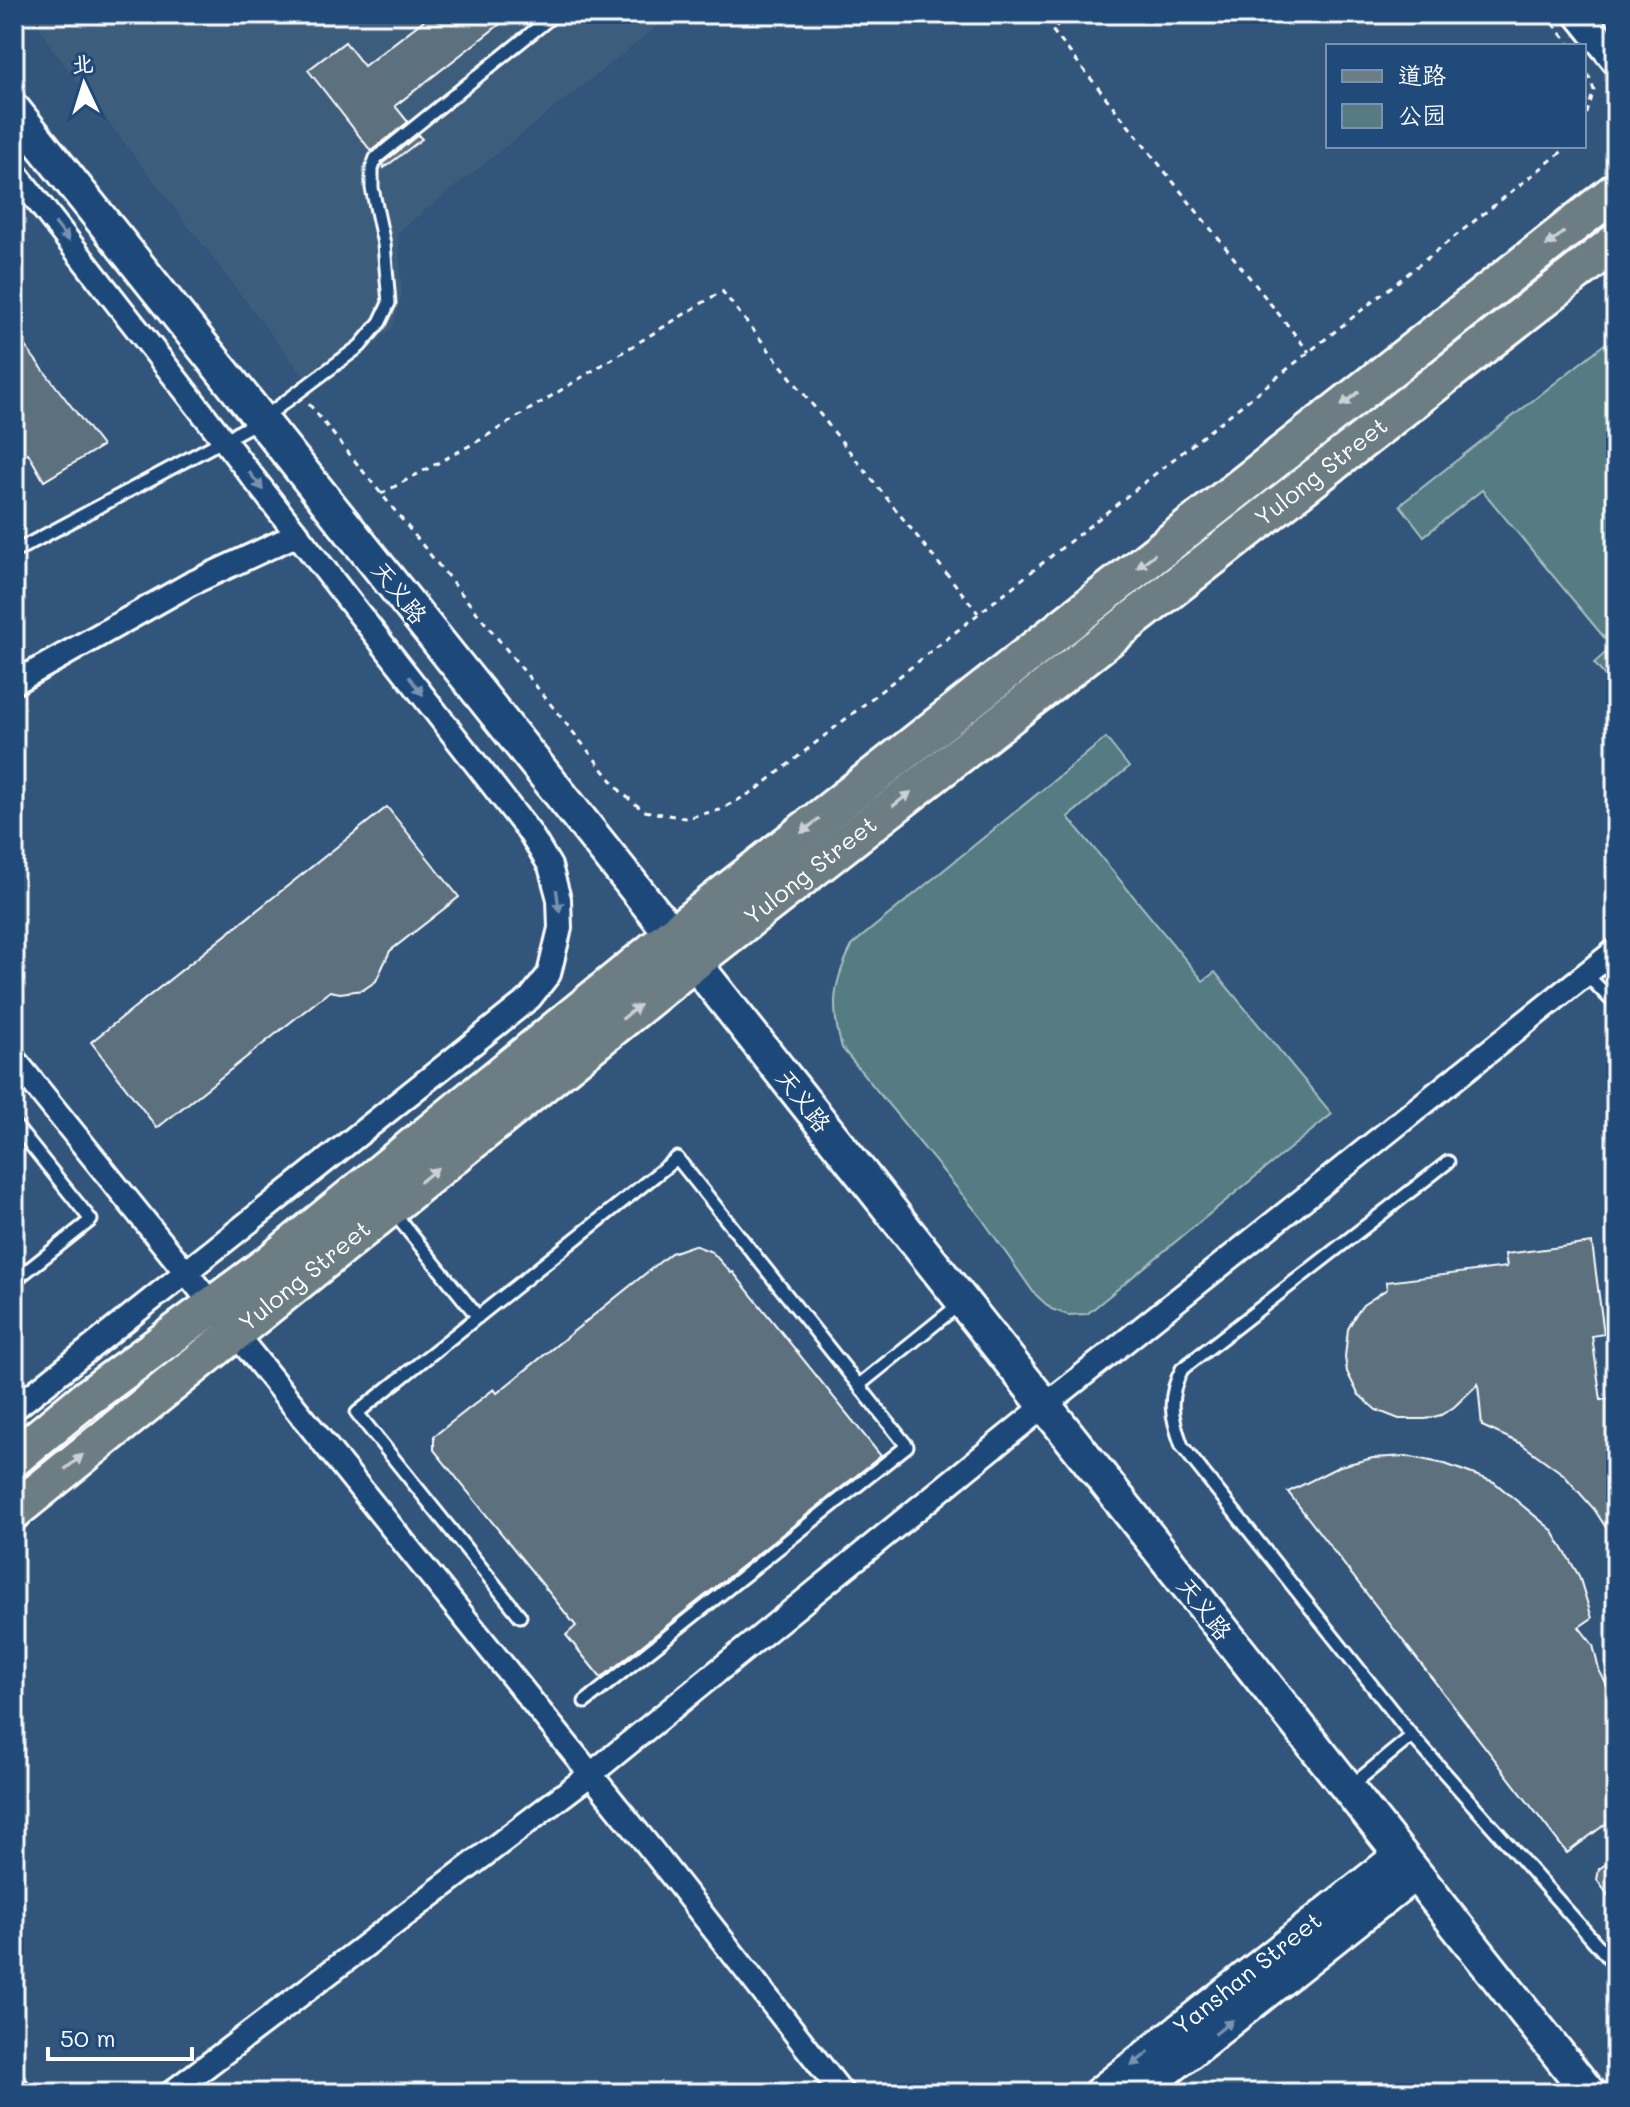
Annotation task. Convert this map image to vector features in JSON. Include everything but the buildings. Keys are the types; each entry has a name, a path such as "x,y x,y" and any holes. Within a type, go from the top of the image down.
{"main road":[{"name":"天义路","path":"14,110 683,948 1043,1407 1589,2093"},
{"name":"Yulong Street","path":"14,1458 83,1401 224,1318 389,1207 683,948 1616,191"},
{"name":"Yulong Street","path":"14,1511 224,1318 282,1253 1616,242"}],"street":[{"path":"1579,14 1616,60"},
{"path":"14,171 530,833 550,866 559,899 560,928 549,974 530,998 187,1271 18,1397"},
{"path":"14,683 190,584 298,534"},
{"path":"171,2093 591,1774 1043,1407 1616,950"},
{"path":"14,1059 591,1774 842,2093"},
{"name":"Yanshan Street","path":"1097,2093 1407,1865"},
{"name":"Yanshan Street","path":"1141,2093 1407,1865"}],"lane":[{"path":"14,552 261,420 360,346 380,322 389,303 384,244 372,188 372,169 376,158 555,14"},
{"path":"1586,974 1616,1005"},
{"path":"14,1124 91,1220 14,1281"},
{"path":"520,1616 357,1413 677,1158 907,1446 585,1702"},
{"path":"1448,1162 1182,1369 1172,1390 1173,1421 1182,1446 1412,1736 1616,1966"},
{"path":"389,1207 478,1317"},
{"path":"859,1385 962,1303"},
{"path":"1347,1789 1412,1736"}],"path":[{"path":"1069,14 1052,30 1309,352"},
{"path":"1546,14 1569,44"},
{"path":"1586,68 1594,90 1586,116"},
{"path":"299,392 622,793 644,811 685,818 720,810 756,790 1566,148"},
{"path":"381,494 480,440 722,291 979,614"}],"shaded area":[{"path":"42,14 673,14 398,232 402,293 393,327 365,353 314,390 53,50 40,28"}],"green space":[{"path":"1616,335 1616,689 1594,663 1612,647 1482,490 1424,536 1400,505"},
{"path":"1106,738 1129,767 1068,817 1203,981 1215,972 1332,1114 1087,1314 1068,1315 1051,1309 1034,1293 980,1216 842,1048 835,1007 841,971 853,944"}]}
